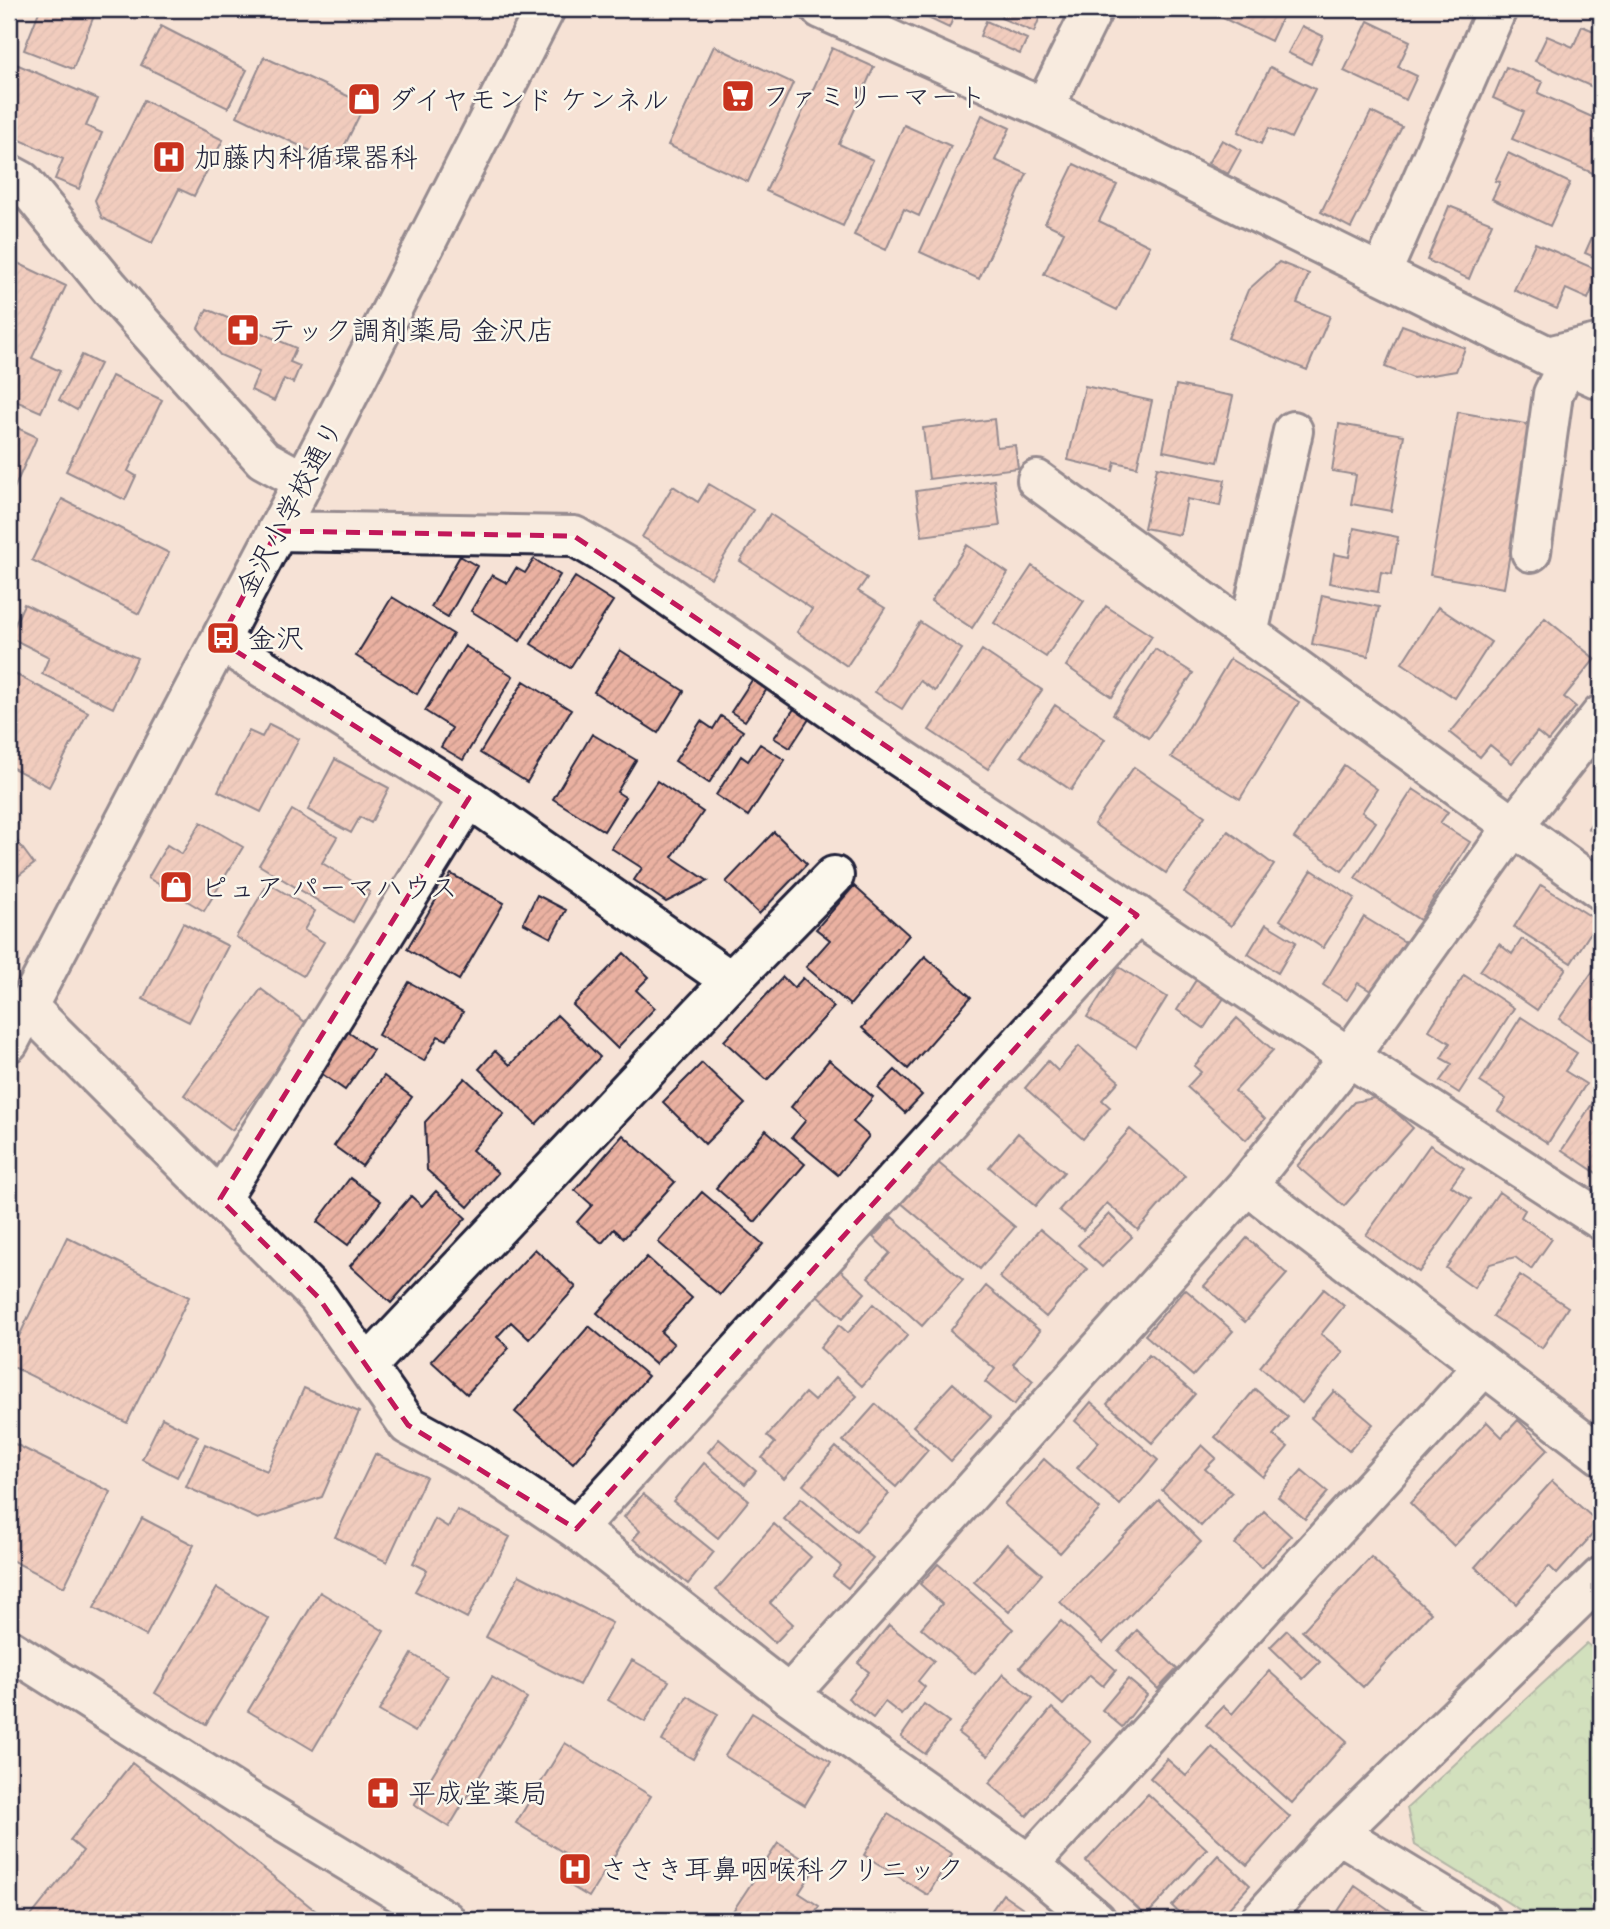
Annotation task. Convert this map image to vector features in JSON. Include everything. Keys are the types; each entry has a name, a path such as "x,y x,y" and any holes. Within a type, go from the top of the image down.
{"street":[{"name":"金沢小学校通り","path":"9,1042 220,641 545,9"},
{"path":"821,9 1044,108 1601,380"},
{"path":"1044,108 1093,9"},
{"path":"1381,274 1497,9"},
{"path":"13,187 110,288 263,459 303,481"},
{"path":"1558,361 1601,343"},
{"path":"1531,552 1558,361"},
{"path":"1248,634 1293,432"},
{"path":"1037,480 1601,890"},
{"path":"277,531 574,536 627,567 895,754 1349,1057 1601,1220"},
{"path":"220,641 469,798 731,981"},
{"path":"789,1695 1247,1185 1349,1057 1513,827 1601,715"},
{"path":"220,1199 469,798"},
{"path":"366,1366 834,876"},
{"path":"576,1529 1137,915"},
{"path":"27,1006 318,1297 408,1425 481,1465 576,1529 789,1695 1029,1864 1096,1920"},
{"path":"1247,1185 1601,1455"},
{"path":"1029,1864 1484,1366"},
{"path":"1260,1920 1338,1833 1601,1577"},
{"path":"9,1649 247,1800 444,1920"},
{"path":"1338,1833 1481,1920"}],"highlighted area":[{"path":"277,531 574,536 1137,915 576,1529 408,1425 318,1297 220,1199 469,798 220,641"}],"green space":[{"path":"1587,1643 1601,1656 1601,1920 1536,1920 1415,1845 1407,1808"}],"building":[{"path":"40,9 84,9 95,13 73,69 24,50"},
{"path":"909,9 957,9 949,28"},
{"path":"1005,9 1043,9 1034,32 1001,18"},
{"path":"1204,9 1286,9 1271,41"},
{"path":"986,21 1027,39 1020,54 980,36"},
{"path":"1368,21 1410,41 1398,67 1417,76 1406,100 1344,71"},
{"path":"161,26 247,70 228,108 141,65"},
{"path":"1302,26 1323,36 1311,64 1288,53"},
{"path":"1582,26 1601,34 1601,91 1535,61 1547,36 1573,47"},
{"path":"714,46 793,83 748,182 668,145"},
{"path":"832,48 874,67 839,144 873,160 843,226 766,191"},
{"path":"264,57 365,104 336,163 237,116"},
{"path":"9,61 98,99 86,126 102,133 79,189 55,179 63,159 9,135 15,118 9,115"},
{"path":"1270,67 1315,89 1291,138 1269,128 1261,144 1238,132"},
{"path":"1506,67 1543,82 1538,93 1601,121 1601,160 1595,174 1512,139 1524,112 1493,98"},
{"path":"144,100 223,140 194,196 179,189 152,243 102,218 95,200"},
{"path":"1371,112 1402,127 1351,228 1321,212"},
{"path":"982,115 1010,128 995,160 1027,174 979,279 920,252"},
{"path":"904,125 951,146 919,216 904,209 886,250 854,235"},
{"path":"1222,140 1241,150 1228,174 1208,163"},
{"path":"1508,153 1570,183 1550,226 1492,199 1500,182 1495,181"},
{"path":"1074,164 1117,185 1099,221 1150,246 1117,310 1044,274 1064,232 1045,223"},
{"path":"1449,206 1492,223 1469,279 1427,260"},
{"path":"1601,217 1601,260 1585,253"},
{"path":"1535,243 1600,271 1588,299 1566,289 1557,309 1514,290"},
{"path":"9,259 66,286 32,358 60,371 41,412 9,398"},
{"path":"1279,262 1309,274 1297,303 1330,316 1307,370 1228,338 1248,290"},
{"path":"207,309 296,348 290,362 300,366 293,383 284,379 274,401 251,390 259,372 220,355 198,328"},
{"path":"1402,325 1465,348 1456,371 1413,378 1385,367"},
{"path":"82,355 100,364 77,410 59,400"},
{"path":"112,376 162,400 128,471 136,476 125,500 66,471"},
{"path":"1176,385 1233,396 1218,462 1163,451"},
{"path":"1085,386 1152,401 1137,467 1115,462 1113,471 1068,460"},
{"path":"1458,412 1532,425 1504,588 1430,575"},
{"path":"994,419 997,447 1015,445 1018,468 929,479 923,428"},
{"path":"9,424 37,437 13,491 9,489"},
{"path":"1339,424 1404,435 1391,511 1351,504 1356,475 1332,471"},
{"path":"1157,467 1225,480 1220,506 1187,499 1180,535 1144,528"},
{"path":"994,480 1000,526 922,536 916,491"},
{"path":"709,484 753,510 711,578 642,537 673,486 698,502"},
{"path":"62,499 169,553 139,614 32,560"},
{"path":"770,514 867,578 858,591 885,608 847,666 797,632 812,609 740,561"},
{"path":"1354,528 1398,537 1392,574 1381,572 1378,592 1329,583 1334,554 1349,557"},
{"path":"967,545 1008,573 972,628 931,601"},
{"path":"460,556 477,566 448,617 431,607"},
{"path":"534,559 560,575 520,641 471,611 492,575 507,583 516,568 525,573"},
{"path":"1032,566 1084,601 1046,657 994,623"},
{"path":"575,577 613,601 570,668 531,644"},
{"path":"1322,595 1379,607 1368,656 1312,644"},
{"path":"392,597 453,634 417,694 356,656"},
{"path":"24,604 137,658 113,708 42,674 49,657 9,637"},
{"path":"1106,606 1152,636 1112,697 1066,666"},
{"path":"1438,607 1491,642 1455,698 1402,663"},
{"path":"1545,618 1595,659 1564,697 1576,707 1548,741 1537,732 1512,763 1490,745 1480,757 1450,733"},
{"path":"920,622 962,649 935,691 920,681 902,709 875,692"},
{"path":"465,646 513,676 463,760 441,747 452,728 425,711"},
{"path":"1155,649 1193,673 1149,738 1113,714"},
{"path":"620,650 684,691 658,733 594,692"},
{"path":"982,650 1042,690 988,769 929,730"},
{"path":"1230,659 1299,702 1240,799 1171,757"},
{"path":"9,671 88,712 49,787 9,766"},
{"path":"752,680 767,689 745,721 731,712"},
{"path":"524,681 571,710 527,782 480,753"},
{"path":"1055,705 1105,739 1071,790 1021,756"},
{"path":"794,709 809,719 790,748 774,738"},
{"path":"721,716 743,731 709,783 675,761 701,721 713,729"},
{"path":"269,724 299,739 261,812 218,791 249,731 262,737"},
{"path":"592,734 636,760 617,792 625,797 604,831 553,799"},
{"path":"760,744 785,760 748,816 716,795 741,756 748,761"},
{"path":"335,759 389,788 371,823 360,817 351,833 308,810"},
{"path":"1344,765 1377,789 1362,812 1376,822 1342,871 1294,838"},
{"path":"1134,767 1205,816 1166,873 1094,824"},
{"path":"657,781 703,812 672,857 708,881 666,902 634,880 642,868 611,848"},
{"path":"1413,789 1448,812 1440,823 1470,842 1420,920 1355,878"},
{"path":"292,810 337,837 322,863 370,892 353,922 259,865"},
{"path":"1601,811 1601,838 1588,828"},
{"path":"201,822 243,847 204,911 148,878 167,845 182,854"},
{"path":"9,830 34,864 9,883"},
{"path":"1228,831 1274,865 1231,926 1184,892"},
{"path":"774,832 807,864 759,914 726,882"},
{"path":"1312,870 1355,898 1323,948 1280,920"},
{"path":"451,874 504,903 459,980 407,949"},
{"path":"268,883 315,911 304,930 324,942 303,976 236,937"},
{"path":"1541,885 1598,921 1571,963 1514,927"},
{"path":"854,886 909,935 850,1005 806,967 830,940 816,929"},
{"path":"537,895 566,910 551,938 523,923"},
{"path":"1364,917 1405,942 1374,993 1358,983 1347,1000 1323,985"},
{"path":"183,923 228,946 189,1022 143,999"},
{"path":"1266,924 1296,942 1278,973 1248,954"},
{"path":"1522,939 1566,968 1537,1010 1480,971 1499,944 1512,954"},
{"path":"624,953 649,977 636,990 655,1008 617,1048 573,1005"},
{"path":"925,956 971,997 908,1069 862,1028"},
{"path":"1119,967 1167,997 1136,1047 1087,1017"},
{"path":"1595,968 1601,972 1601,1032 1594,1043 1559,1019"},
{"path":"1464,975 1514,1008 1459,1093 1440,1081 1452,1064 1441,1058 1450,1043 1429,1030"},
{"path":"783,977 794,988 803,978 834,1007 767,1080 724,1041"},
{"path":"1196,980 1224,998 1204,1028 1177,1010"},
{"path":"409,982 463,1012 447,1040 438,1036 424,1061 378,1035"},
{"path":"261,989 309,1025 232,1130 184,1095"},
{"path":"557,1015 600,1057 536,1124 479,1069 495,1051 510,1065"},
{"path":"1521,1017 1577,1053 1565,1071 1586,1084 1548,1143 1498,1111 1506,1099 1480,1082"},
{"path":"1237,1018 1273,1050 1235,1091 1265,1119 1246,1140 1187,1087 1201,1072 1194,1066"},
{"path":"344,1029 373,1050 345,1090 315,1069"},
{"path":"1079,1046 1119,1081 1102,1100 1110,1107 1083,1139 1025,1088 1048,1061 1058,1071"},
{"path":"829,1060 873,1097 853,1122 869,1136 838,1175 792,1137 806,1120 791,1107"},
{"path":"702,1063 745,1104 705,1144 663,1102"},
{"path":"895,1070 922,1095 905,1113 878,1088"},
{"path":"384,1076 412,1097 362,1166 334,1146"},
{"path":"465,1078 504,1114 472,1150 498,1173 468,1207 427,1170 425,1122"},
{"path":"1601,1090 1601,1169 1598,1174 1562,1150"},
{"path":"1379,1097 1413,1128 1344,1206 1297,1166 1354,1102"},
{"path":"1130,1129 1185,1176 1138,1230 1107,1203 1083,1230 1059,1210"},
{"path":"766,1130 805,1164 755,1222 716,1188"},
{"path":"1018,1133 1064,1172 1035,1206 989,1167"},
{"path":"623,1135 675,1182 624,1238 614,1229 602,1243 577,1222 592,1205 575,1190"},
{"path":"1430,1145 1464,1168 1451,1186 1471,1199 1419,1272 1366,1235"},
{"path":"935,1160 1015,1227 980,1269 900,1202"},
{"path":"350,1178 381,1201 348,1245 317,1222"},
{"path":"436,1191 466,1218 391,1303 350,1266 411,1196 422,1206"},
{"path":"702,1192 763,1244 720,1295 658,1242"},
{"path":"1499,1192 1525,1210 1521,1217 1552,1239 1531,1269 1515,1257 1490,1264 1474,1288 1446,1268"},
{"path":"1109,1214 1132,1237 1102,1267 1078,1245"},
{"path":"892,1217 963,1280 922,1326 868,1277 890,1253 873,1237"},
{"path":"1040,1229 1087,1269 1046,1317 999,1277"},
{"path":"67,1237 189,1297 127,1423 9,1365 9,1357"},
{"path":"1247,1238 1287,1274 1245,1322 1204,1286"},
{"path":"535,1249 576,1287 529,1339 511,1322 497,1337 509,1348 467,1394 431,1361"},
{"path":"647,1257 692,1298 661,1332 674,1344 655,1364 597,1313"},
{"path":"839,1269 865,1293 843,1318 817,1295"},
{"path":"1520,1275 1568,1307 1542,1348 1493,1316"},
{"path":"986,1286 1040,1331 1013,1364 1033,1381 1014,1405 985,1382 995,1369 950,1331"},
{"path":"1185,1289 1233,1331 1193,1376 1145,1335"},
{"path":"1324,1289 1344,1306 1321,1334 1343,1352 1302,1403 1260,1367"},
{"path":"873,1304 908,1335 862,1386 820,1348 839,1325 848,1333"},
{"path":"589,1326 648,1376 573,1463 515,1412"},
{"path":"1149,1355 1195,1394 1152,1443 1107,1404"},
{"path":"836,1377 857,1396 784,1479 762,1458 775,1443 767,1436 805,1393 814,1401"},
{"path":"953,1383 991,1417 951,1461 913,1426"},
{"path":"304,1388 359,1412 322,1497 258,1519 186,1487 205,1444 267,1471"},
{"path":"1255,1389 1288,1417 1273,1435 1288,1447 1263,1477 1215,1437"},
{"path":"1334,1391 1373,1424 1349,1451 1311,1418"},
{"path":"1091,1402 1158,1460 1120,1505 1077,1468 1099,1442 1075,1421"},
{"path":"876,1404 928,1450 896,1487 843,1441"},
{"path":"162,1418 198,1436 177,1477 142,1459"},
{"path":"1518,1420 1548,1449 1454,1546 1410,1503 1487,1422 1502,1437"},
{"path":"719,1439 756,1471 745,1484 708,1452"},
{"path":"9,1441 111,1492 64,1587 9,1559"},
{"path":"1202,1445 1216,1458 1205,1469 1232,1493 1201,1526 1162,1490"},
{"path":"836,1447 889,1494 856,1531 803,1485"},
{"path":"375,1454 426,1477 387,1562 335,1537"},
{"path":"1044,1459 1100,1509 1060,1553 1004,1504"},
{"path":"704,1463 749,1500 718,1538 673,1501"},
{"path":"1302,1470 1328,1492 1305,1519 1278,1497"},
{"path":"1552,1481 1601,1525 1557,1574 1549,1566 1516,1604 1475,1567"},
{"path":"643,1494 714,1552 688,1584 633,1539 640,1531 624,1517"},
{"path":"801,1498 873,1558 848,1588 833,1576 841,1566 784,1519"},
{"path":"1159,1500 1201,1542 1103,1643 1060,1602"},
{"path":"457,1510 510,1537 467,1618 415,1591 427,1570 413,1563 435,1519 448,1527"},
{"path":"1264,1511 1291,1536 1262,1568 1235,1544"},
{"path":"142,1518 194,1545 146,1636 94,1608"},
{"path":"774,1524 811,1557 770,1603 793,1624 775,1643 716,1590"},
{"path":"1007,1544 1042,1574 1009,1612 974,1582"},
{"path":"1371,1557 1431,1613 1363,1687 1302,1631"},
{"path":"938,1564 1013,1629 975,1674 921,1628 942,1604 920,1584"},
{"path":"519,1575 612,1623 579,1685 486,1637"},
{"path":"217,1588 269,1619 206,1724 155,1693"},
{"path":"320,1592 384,1631 313,1750 248,1711"},
{"path":"1061,1621 1116,1670 1103,1686 1090,1675 1063,1705 1020,1667"},
{"path":"889,1625 934,1661 918,1681 925,1687 902,1715 885,1702 873,1718 848,1698 869,1672 858,1663"},
{"path":"1137,1630 1177,1669 1158,1689 1118,1651"},
{"path":"1287,1630 1320,1662 1303,1679 1270,1647"},
{"path":"412,1654 448,1675 415,1732 379,1711"},
{"path":"632,1660 669,1681 645,1722 608,1700"},
{"path":"1269,1671 1347,1741 1292,1803 1206,1725 1224,1706 1232,1714"},
{"path":"1003,1674 1033,1698 988,1756 958,1733"},
{"path":"492,1677 527,1698 449,1827 414,1805"},
{"path":"1128,1679 1147,1695 1122,1727 1102,1710"},
{"path":"687,1696 718,1714 693,1759 662,1741"},
{"path":"924,1704 949,1722 925,1754 901,1737"},
{"path":"1052,1708 1091,1742 1027,1816 989,1783"},
{"path":"752,1713 831,1762 805,1805 725,1756"},
{"path":"565,1743 651,1796 589,1897 564,1882 577,1861 516,1823"},
{"path":"1212,1747 1290,1817 1247,1865 1150,1778 1167,1759 1186,1776"},
{"path":"132,1763 327,1920 28,1920 83,1851 70,1840"},
{"path":"1148,1794 1207,1849 1146,1916 1086,1861"},
{"path":"888,1814 952,1854 928,1895 864,1855"},
{"path":"778,1843 816,1867 799,1893 819,1906 810,1920 727,1920"},
{"path":"1218,1855 1250,1885 1218,1920 1187,1920 1172,1906"},
{"path":"1355,1886 1404,1920 1332,1920"},
{"path":"1003,1894 1040,1920 985,1920"}],"place":[{"name":"ファミリーマート","path":"738,96"},
{"name":"ダイヤモンド ケンネル","path":"364,99"},
{"name":"加藤内科循環器科","path":"169,157"},
{"name":"テック調剤薬局 金沢店","path":"243,330"},
{"name":"金沢","path":"223,638"},
{"name":"ピュア パーマハウス","path":"176,887"},
{"name":"平成堂薬局","path":"383,1793"},
{"name":"ささき耳鼻咽喉科クリニック","path":"575,1869"}]}
